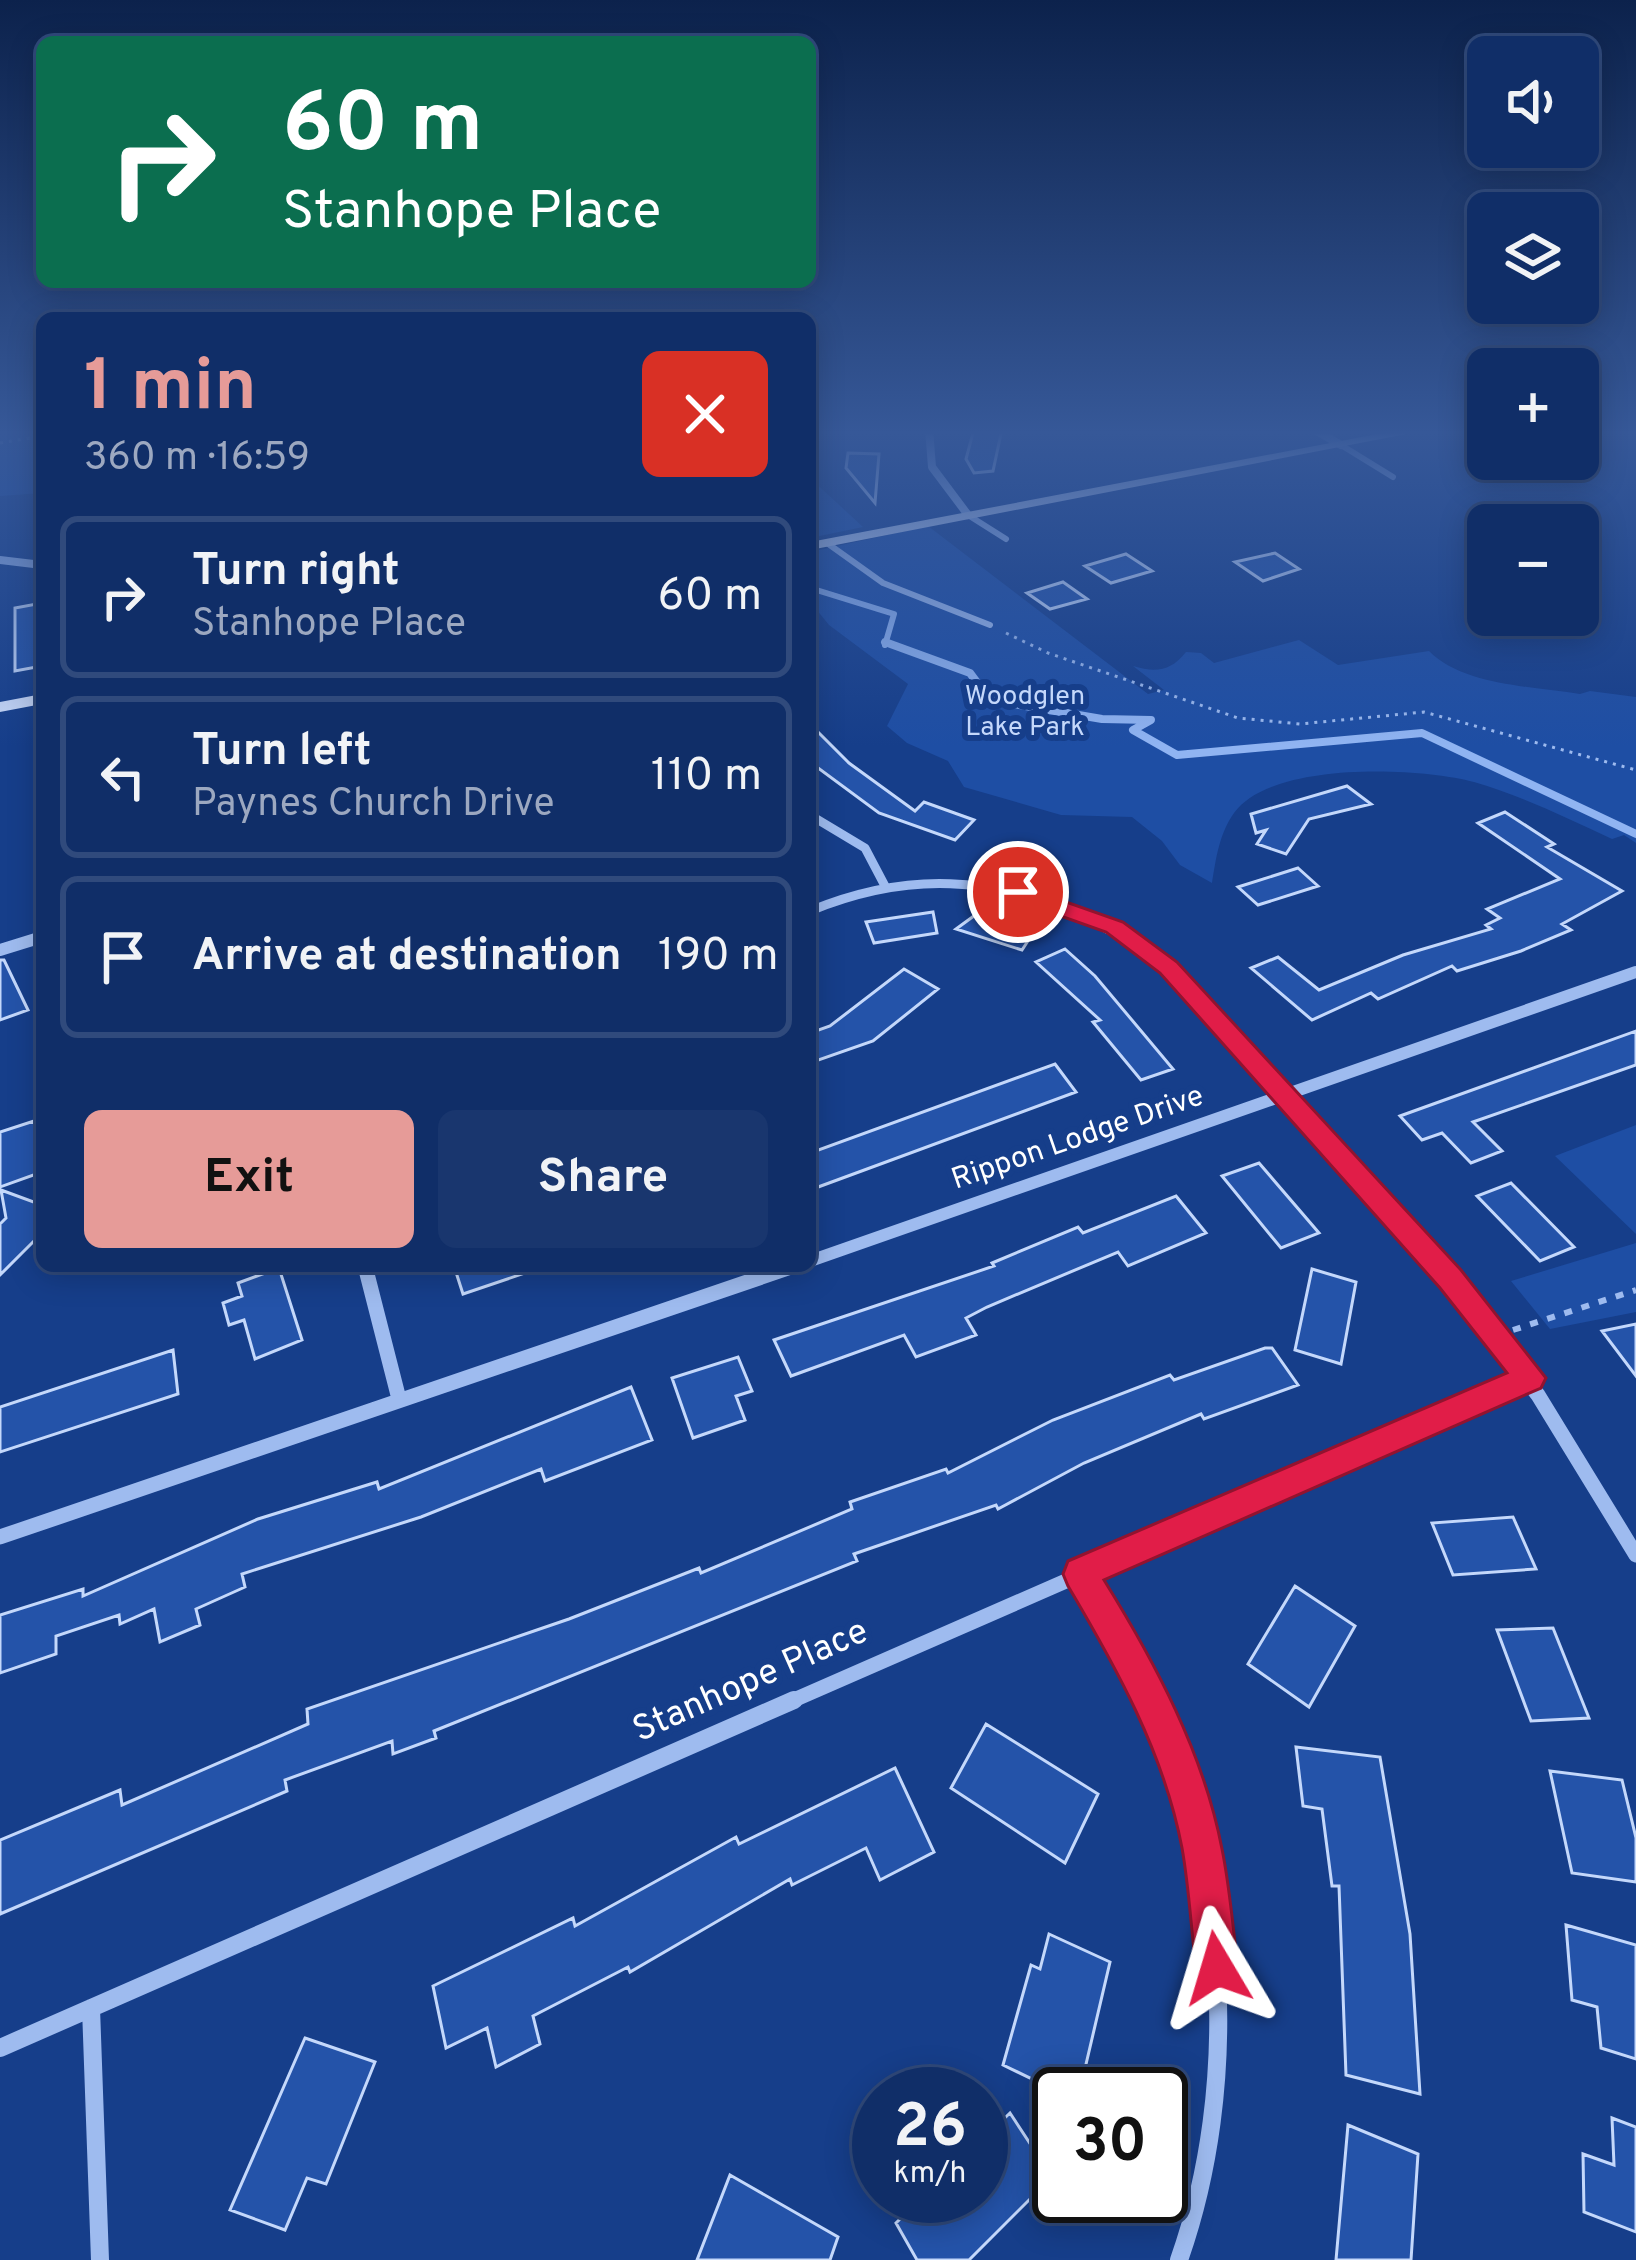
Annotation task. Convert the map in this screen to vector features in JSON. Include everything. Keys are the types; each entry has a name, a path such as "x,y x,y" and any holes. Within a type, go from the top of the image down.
{"main road":[{"path":"816,545 870,534"},
{"path":"0,707 36,700"}],"street":[{"path":"0,560 36,564"},
{"path":"816,819 865,848 885,886"},
{"path":"816,908 885,886 998,889 1058,904 1114,927 1169,968 1451,1279 1530,1378 1636,1555"},
{"path":"0,950 36,939"},
{"name":"Rippon Lodge Drive","path":"816,1259 1636,972"},
{"path":"367,1272 399,1399"},
{"path":"0,1537 776,1272"},
{"name":"Stanhope Place","path":"0,2048 1530,1378"},
{"path":"1080,1574 1127,1652 1170,1744 1202,1846 1217,1968 1212,2111 1179,2260"},
{"path":"91,2008 100,2260"}],"lane":[{"path":"999,534 1006,539"},
{"path":"827,543 844,559 890,586 991,625"}],"path":[{"path":"991,625 1048,653 1238,718 1300,724 1424,712 1636,770"},
{"path":"1496,1336 1636,1291"}],"green space":[{"name":"Woodglen Lake Park","path":"890,534 939,534 1148,694 1164,690 1133,666 1163,669 1186,652 1201,653 1214,663 1299,640 1338,665 1429,651 1461,671 1500,683 1636,697 1636,843 1624,835 1612,839 1474,782 1418,773 1347,772 1279,784 1253,796 1225,829 1212,883 1180,865 1162,841 1132,817 1061,815 964,787 948,761 907,743 887,726 908,684 829,625 816,609 816,551"},
{"path":"1636,1125 1636,1234 1555,1156"},
{"path":"1636,1243 1636,1312 1550,1329 1511,1281"}],"building":[{"path":"1275,553 1299,569 1263,581 1235,562"},
{"path":"1126,554 1152,571 1111,583 1085,566"},
{"path":"1063,582 1087,599 1050,609 1027,593"},
{"path":"36,604 36,667 15,671 15,608"},
{"path":"816,730 849,763 915,811 924,802 974,820 955,840 879,813 816,766"},
{"path":"1347,786 1371,804 1309,819 1286,854 1257,844 1266,830 1256,833 1251,814"},
{"path":"1505,812 1554,844 1547,847 1622,891 1562,924 1571,930 1521,951 1457,971 1452,966 1378,999 1371,993 1312,1020 1251,968 1278,957 1319,990 1403,955 1491,929 1486,925 1500,918 1487,909 1560,879 1478,823"},
{"path":"1298,868 1318,886 1258,905 1238,887"},
{"path":"933,912 937,933 874,943 866,922"},
{"path":"978,913 1035,930 1022,950 956,929"},
{"path":"1065,949 1095,976 1173,1069 1141,1080 1093,1022 1100,1020 1036,962"},
{"path":"0,960 28,1010 0,1020"},
{"path":"904,969 938,989 873,1041 816,1061 816,1031 830,1026"},
{"path":"1636,1031 1636,1065 1473,1122 1502,1151 1471,1163 1442,1133 1422,1140 1400,1116"},
{"path":"1055,1064 1076,1092 816,1188 816,1151"},
{"path":"34,1121 36,1174 0,1187 0,1132"},
{"path":"1259,1163 1319,1233 1281,1248 1222,1176"},
{"path":"1511,1183 1574,1247 1540,1261 1477,1196"},
{"path":"1,1190 36,1203 36,1239 0,1275 0,1224 6,1218"},
{"path":"1176,1196 1206,1233 1128,1266 1118,1252 987,1307 966,1318 976,1335 916,1357 904,1335 791,1376 774,1340 994,1266 992,1263 1078,1227 1083,1233"},
{"path":"1312,1269 1356,1282 1341,1364 1295,1350"},
{"path":"280,1272 302,1340 255,1359 244,1320 229,1325 223,1303 242,1296 238,1283"},
{"path":"456,1272 528,1272 463,1294"},
{"path":"1636,1324 1636,1376 1602,1331"},
{"path":"1272,1348 1298,1385 1204,1419 1201,1414 1084,1463 998,1509 996,1505 854,1554 857,1561 434,1731 436,1738 393,1754 392,1741 285,1780 287,1791 0,1914 0,1840 120,1790 122,1805 308,1724 307,1709 569,1619 699,1568 701,1573 852,1509 850,1502 946,1469 948,1473 1053,1420 1170,1375 1174,1380"},
{"path":"173,1350 178,1394 0,1452 0,1407"},
{"path":"738,1357 752,1391 736,1396 745,1420 693,1438 672,1378"},
{"path":"631,1387 652,1440 545,1481 541,1469 421,1517 242,1574 245,1587 196,1609 200,1625 160,1642 154,1609 120,1624 119,1615 56,1636 56,1654 0,1673 0,1615 83,1589 83,1596 258,1519 377,1482 379,1489"},
{"path":"1513,1517 1536,1569 1453,1575 1432,1523"},
{"path":"1295,1586 1355,1626 1309,1707 1248,1664"},
{"path":"1553,1628 1589,1718 1531,1721 1497,1630"},
{"path":"986,1724 1098,1794 1065,1863 951,1788"},
{"path":"1296,1747 1380,1757 1410,1934 1420,2094 1346,2075 1339,1886 1332,1886 1322,1809 1303,1806"},
{"path":"895,1768 934,1852 880,1880 866,1848 792,1885 790,1879 630,1972 628,1967 533,2016 540,2044 496,2067 487,2028 446,2048 433,1986 573,1918 575,1926 736,1837 739,1844"},
{"path":"1550,1771 1622,1780 1636,1838 1636,1882 1572,1873"},
{"path":"1566,1925 1636,1945 1636,2059 1601,2048 1597,2007 1572,2000"},
{"path":"1049,1934 1110,1962 1085,2067 1032,2067 1032,2079 1003,2065 1031,1965 1040,1969"},
{"path":"305,2038 375,2062 326,2184 307,2178 285,2230 230,2210"},
{"path":"1008,2115 1032,2147 1032,2197 1008,2221"},
{"path":"1612,2118 1636,2127 1636,2232 1584,2212 1583,2154 1614,2165"},
{"path":"1348,2125 1418,2154 1411,2260 1336,2260"},
{"path":"730,2175 838,2237 830,2260 697,2260"},
{"path":"896,2223 1006,2223 969,2260 917,2260"}],"waterway":[{"path":"816,590 894,614 886,642"},
{"path":"886,642 970,673 990,700 1102,719 1151,720 1133,730 1177,755 1422,733 1636,834"}],"route":[{"path":"1018,892 1079,910 1114,927 1169,968 1451,1279 1530,1378 1080,1574 1127,1652 1170,1744 1202,1846 1217,1968"}]}
